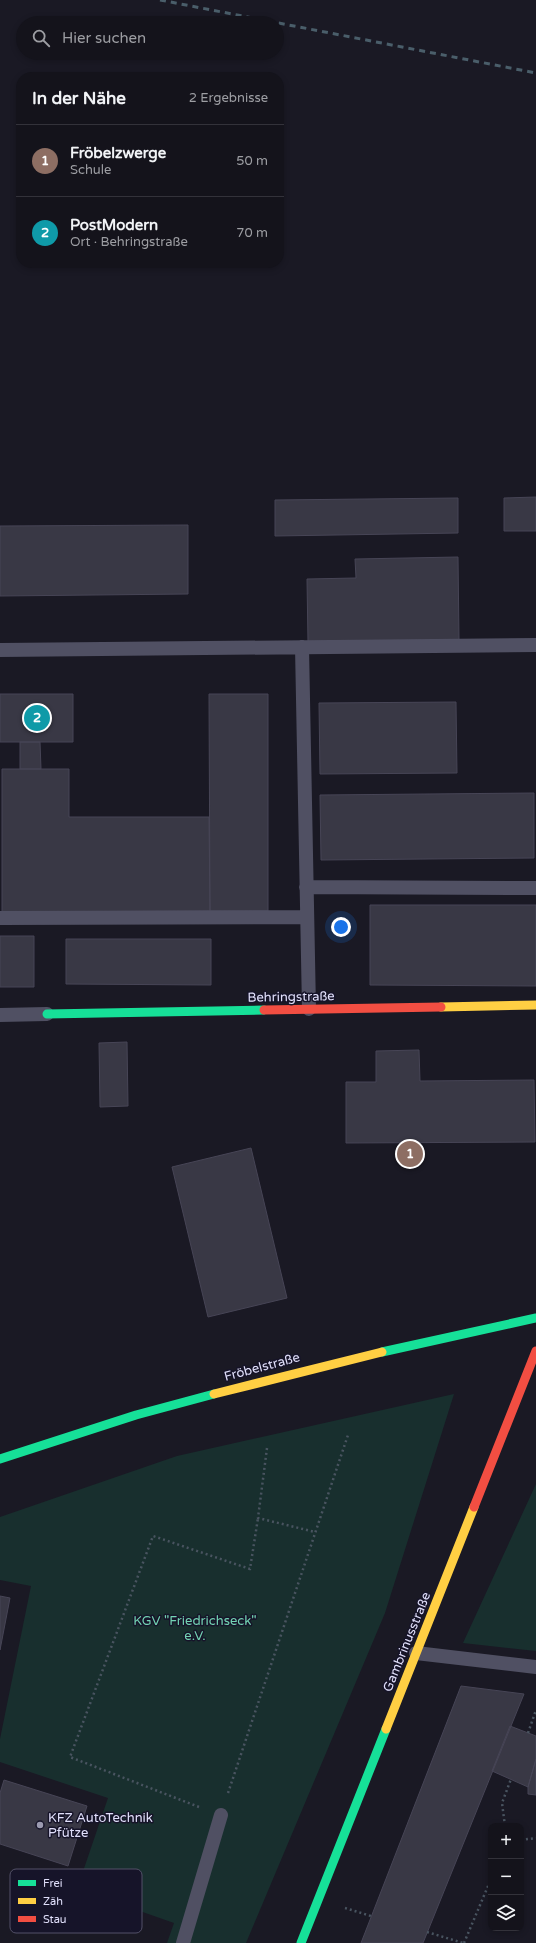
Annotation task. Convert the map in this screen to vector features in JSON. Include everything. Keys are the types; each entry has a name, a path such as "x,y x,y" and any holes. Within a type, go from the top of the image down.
{"street":[{"name":"Behringstraße","path":"47,1014 536,1004"},
{"name":"Fröbelstraße","path":"0,1459 134,1416 301,1370 434,1339 536,1318"},
{"name":"Gambrinusstraße","path":"302,1943 536,1350"}],"lane":[{"path":"0,650 536,645"},
{"path":"302,647 309,1009"},
{"path":"306,887 536,888"},
{"path":"0,918 307,917"},
{"path":"0,1015 47,1014"},
{"path":"416,1653 536,1667"},
{"path":"183,1943 221,1816"}],"path":[{"path":"267,1448 250,1569 153,1536 70,1757 221,1816 348,1435"},
{"path":"258,1518 315,1532"},
{"path":"528,1733 536,1710"},
{"path":"505,1823 502,1803 511,1779"},
{"path":"524,1840 536,1838"},
{"path":"427,1932 464,1943 488,1886"}],"green space":[{"name":"KGV \"Friedrichseck\" e.V.","path":"454,1394 385,1613 246,1943 167,1943 174,1923 142,1912 142,1869 84,1869 108,1798 0,1762 0,1739 31,1586 0,1580 0,1517 177,1456"},
{"path":"536,1484 536,1651 463,1643"}],"building":[{"path":"536,497 536,531 504,531 504,498"},
{"path":"458,498 458,533 275,536 275,500"},
{"path":"188,525 188,594 0,596 0,526"},
{"path":"458,557 459,640 308,643 307,579 356,578 355,559"},
{"path":"0,694 73,694 73,742 0,742"},
{"path":"209,694 268,694 268,911 210,911"},
{"path":"456,702 457,773 320,774 319,703"},
{"path":"20,742 40,742 41,769 20,769"},
{"path":"2,769 69,769 69,817 209,817 210,911 2,912"},
{"path":"534,793 534,858 321,860 320,795"},
{"path":"370,905 536,905 536,986 370,985"},
{"path":"0,936 34,936 34,987 0,987"},
{"path":"66,939 211,939 211,985 66,984"},
{"path":"127,1042 128,1106 100,1107 99,1043"},
{"path":"419,1050 420,1081 534,1080 535,1142 346,1143 346,1082 376,1082 376,1051"},
{"path":"251,1148 287,1298 208,1317 172,1167"},
{"path":"0,1596 10,1598 0,1650"},
{"path":"461,1686 524,1694 423,1943 361,1943"},
{"path":"510,1726 536,1736 536,1759 528,1787 492,1771"},
{"path":"536,1759 536,1795 528,1794 528,1787"},
{"name":"KFZ AutoTechnik Pfütze","path":"4,1780 87,1806 68,1866 0,1844 0,1793"}],"railway":[{"path":"160,0 242,16"},
{"path":"284,24 536,73"}],"traffic: fast":[{"path":"47,1014 264,1010"},
{"path":"382,1352 536,1318"},
{"path":"0,1459 136,1415 214,1394"},
{"path":"301,1943 386,1729"}],"traffic: slow":[{"path":"441,1007 536,1005"},
{"path":"214,1394 382,1352"},
{"path":"386,1729 474,1507"}],"traffic: jam":[{"path":"264,1010 441,1007"},
{"path":"474,1507 536,1351"}],"place":[{"name":"PostModern","path":"37,718"},
{"name":"Fröbelzwerge","path":"410,1154"},
{"name":"KFZ AutoTechnik Pfütze","path":"40,1825"}]}
